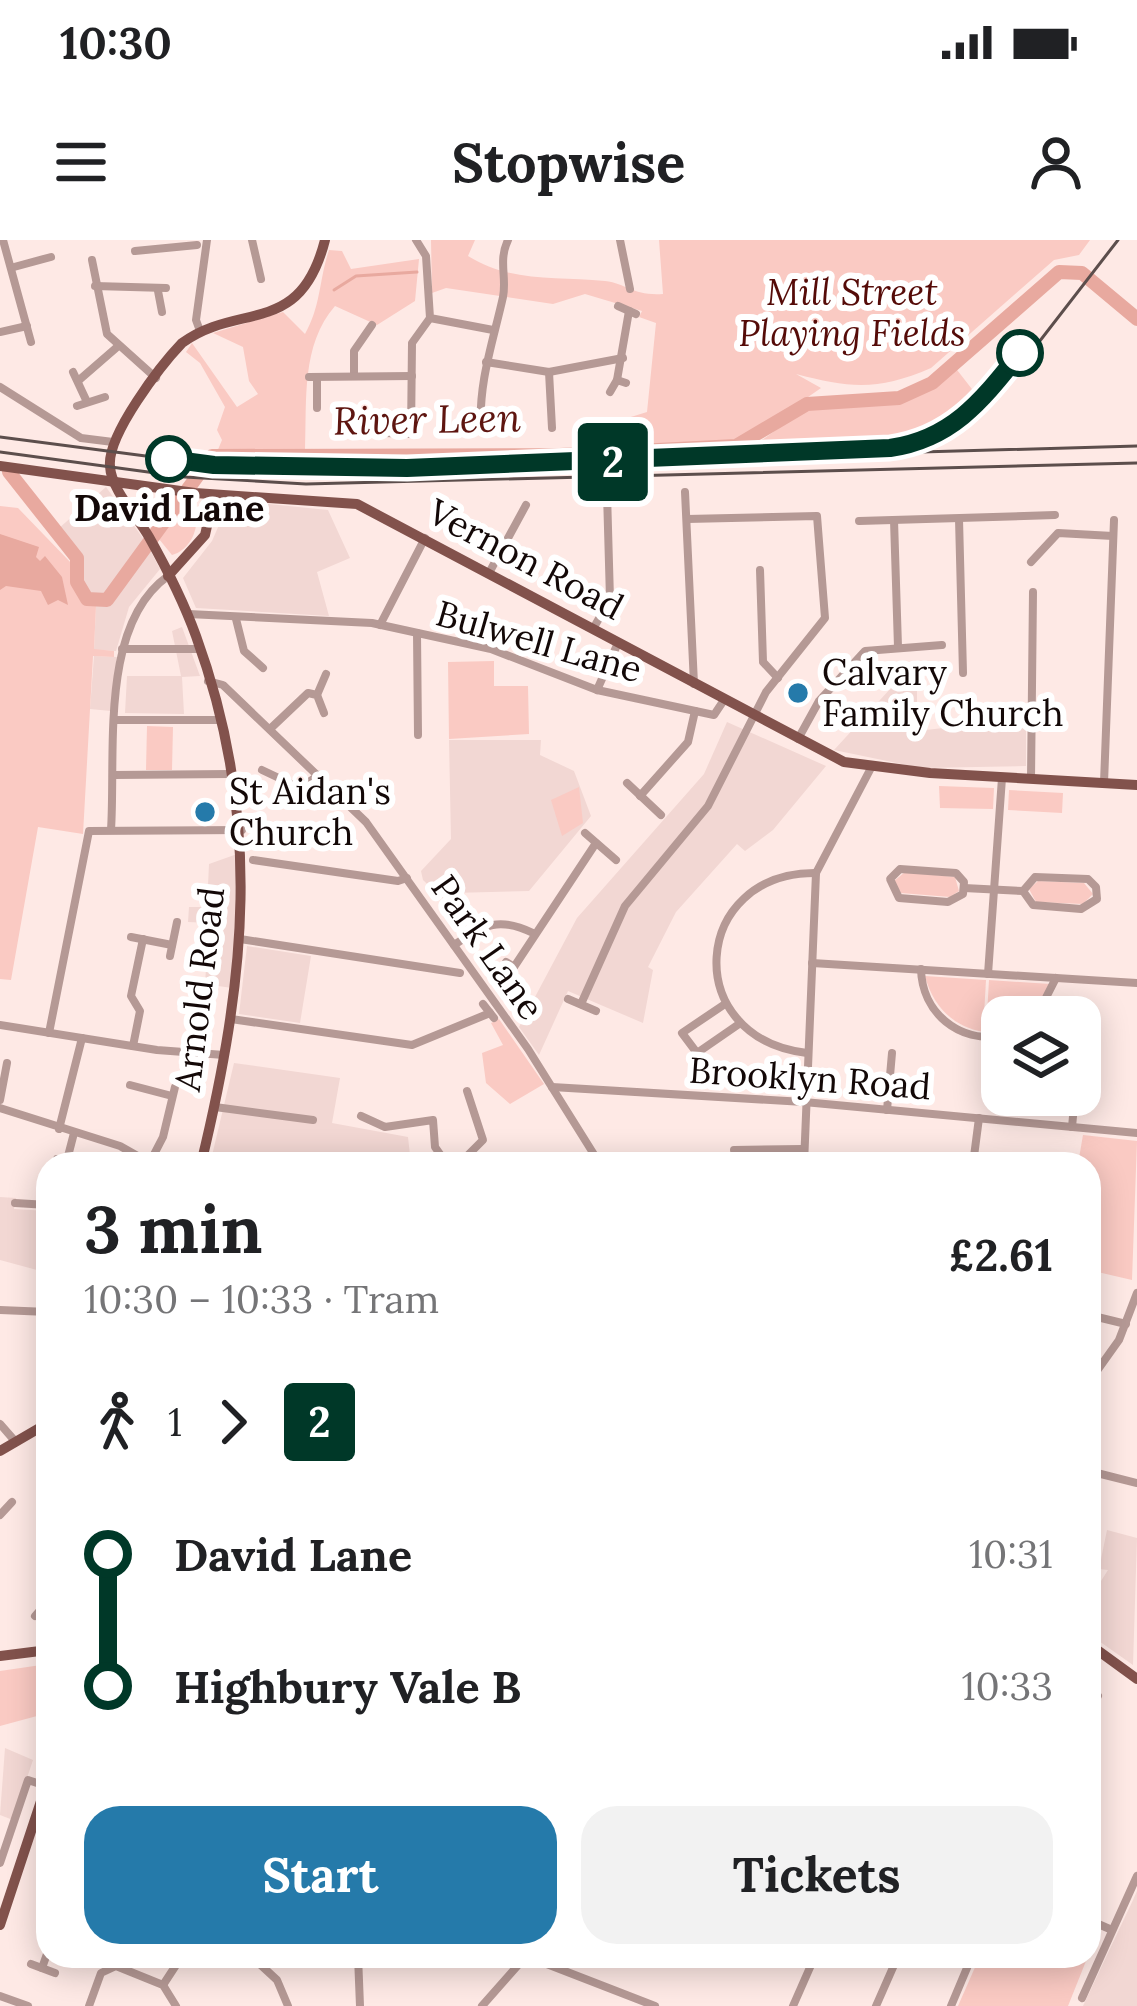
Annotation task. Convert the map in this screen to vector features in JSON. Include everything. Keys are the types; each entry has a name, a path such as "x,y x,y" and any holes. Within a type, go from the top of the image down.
{"main road":[{"path":"117,484 110,468 113,442 177,348 200,331 262,317 283,306 311,275 325,240"},
{"name":"Vernon Road","path":"0,466 214,495 340,500 425,538 798,739 864,767 1137,785"},
{"name":"Arnold Road","path":"117,484 151,539 200,649 243,830 240,939 227,1055 204,1152"},
{"path":"195,493 205,535"},
{"path":"168,576 205,535 214,495"},
{"path":"0,1451 36,1429"},
{"path":"0,1656 36,1652"},
{"path":"1101,1654 1137,1679"},
{"path":"0,1925 36,1816"}],"street":[{"path":"3,240 31,342"},
{"path":"200,331 196,320 207,240"},
{"path":"252,240 253,267 261,279"},
{"path":"386,433 411,434 412,343 430,318 427,259 416,240"},
{"path":"490,430 482,431 481,422 486,362 504,293 500,267 508,240"},
{"path":"620,240 630,289"},
{"path":"135,251 145,245 191,243"},
{"path":"14,267 51,257"},
{"path":"92,260 101,321 116,348 155,378"},
{"path":"95,286 162,290 162,315"},
{"path":"610,392 622,382 632,312 618,306"},
{"path":"430,318 493,329"},
{"path":"354,374 354,352 372,325"},
{"path":"0,332 27,326"},
{"path":"105,397 82,404 76,376 116,348"},
{"path":"486,362 549,372 623,358"},
{"path":"549,372 552,428"},
{"path":"316,408 313,378 412,376"},
{"path":"0,387 81,438 113,442"},
{"path":"685,492 694,684"},
{"path":"593,629 610,598 610,499"},
{"path":"489,573 526,505"},
{"path":"859,521 1055,515"},
{"path":"581,1004 625,906 708,806 778,678 825,619 818,516 687,519"},
{"path":"959,518 965,667"},
{"path":"894,520 898,646"},
{"path":"1104,783 1114,520"},
{"path":"1031,562 1058,533 1114,536"},
{"path":"380,626 425,538"},
{"path":"111,830 122,649 134,611 168,576"},
{"path":"763,576 763,662 778,678"},
{"path":"1030,779 1034,592"},
{"name":"Bulwell Lane","path":"186,614 380,626 417,633 491,649 597,690 695,711"},
{"path":"236,619 244,651 263,668"},
{"path":"417,633 418,736"},
{"path":"597,690 618,643"},
{"path":"798,739 819,701 854,660 878,647 942,645"},
{"path":"122,649 200,649"},
{"path":"323,713 317,695 326,674"},
{"name":"Park Lane","path":"208,681 223,685 366,822 528,1049 592,1152"},
{"path":"270,729 299,697 317,695"},
{"path":"640,796 688,742 695,711 714,715 724,700"},
{"path":"117,720 217,720"},
{"path":"803,1152 816,874 864,767"},
{"path":"262,770 300,788 319,775"},
{"path":"114,775 230,774"},
{"path":"988,974 1002,778"},
{"path":"627,783 661,814"},
{"path":"49,1033 89,831 243,830"},
{"path":"585,833 616,860"},
{"path":"506,962 514,968 596,843"},
{"path":"253,860 398,881 406,878"},
{"path":"900,869 951,871 961,876 964,888 954,901 906,899 893,893 890,879 900,869"},
{"path":"807,1053 770,1046 739,1024 725,1004 716,963 718,941 739,903 775,878 816,874"},
{"path":"964,888 1023,891 1034,905 1081,909 1093,904 1098,893 1088,879 1035,877 1023,891"},
{"path":"170,956 177,922"},
{"path":"454,945 493,922 510,922 533,933"},
{"path":"131,937 172,945"},
{"path":"133,1046 140,1011 131,996 142,939"},
{"path":"240,939 460,973"},
{"path":"812,962 1137,983"},
{"path":"921,970 925,997 946,1023 981,1035"},
{"path":"1047,996 1056,978"},
{"path":"568,999 596,1011"},
{"path":"231,1019 412,1045 492,1016 483,1004"},
{"path":"725,1004 682,1033 697,1053 739,1024"},
{"path":"0,1024 133,1046 227,1055"},
{"path":"59,1129 82,1038"},
{"path":"887,1110 892,1053"},
{"path":"8,1063 0,1104 130,1152"},
{"name":"Brooklyn Road","path":"550,1087 804,1102 1137,1133"},
{"path":"135,1089 173,1092 155,1152"},
{"path":"467,1091 482,1140 470,1152"},
{"path":"214,1107 313,1120"},
{"path":"361,1116 385,1127 438,1121 435,1147 439,1152"},
{"path":"1072,1127 1073,1116"},
{"path":"975,1152 979,1118"},
{"path":"69,1152 74,1133"},
{"path":"734,1150 803,1149"},
{"path":"15,1203 36,1204"},
{"path":"1101,1363 1126,1324 1137,1293"},
{"path":"0,1310 36,1312"},
{"path":"1101,1318 1126,1324"},
{"path":"0,1424 14,1440"},
{"path":"1101,1474 1137,1483"},
{"path":"0,1515 12,1502"},
{"path":"0,1863 28,1780 36,1781"},
{"path":"1101,1955 1137,1876"},
{"path":"1101,1925 1112,1930"},
{"path":"31,1964 36,1966"},
{"path":"42,1968 55,1972"},
{"path":"89,2006 99,1978 108,1968"},
{"path":"129,1968 163,1985 176,2006"},
{"path":"163,1985 174,1968"},
{"path":"264,1968 277,1980 288,2006"},
{"path":"358,1968 360,2006"},
{"path":"482,2006 515,1968"},
{"path":"557,1968 655,2006"},
{"path":"793,2006 810,1968"},
{"path":"876,2006 893,1968"},
{"path":"951,2006 967,1968"},
{"path":"1082,1998 1095,1968"},
{"path":"0,1996 28,2006"}],"shaded area":[{"path":"106,487 145,541 115,588 93,598 83,590 81,562 58,529"},
{"path":"238,501 328,510 350,558 317,572 329,616 196,608 183,578 212,541 226,509"},
{"path":"0,534 39,547 36,557 40,561 45,556 62,577 68,605 58,600 48,605 41,591 6,586 0,590"},
{"path":"148,546 160,569 129,607 116,651 94,650 96,606 116,596"},
{"path":"182,627 200,676 182,677 184,714 125,713 127,676 181,676 172,631"},
{"path":"94,656 117,657 111,711 90,709"},
{"path":"917,675 917,731 987,723 1026,727 1026,766 921,768 834,750 902,676"},
{"path":"727,722 826,766 773,830 745,851 737,844 676,912 648,967 653,970 643,1023 568,991 539,1055 519,1027 577,918 704,774"},
{"path":"449,740 541,740 540,755 574,771 591,816 529,891 452,893 444,900 423,880 421,871 451,839"},
{"path":"240,853 232,988 205,984 209,923 188,922 189,907 207,907 209,864"},
{"path":"247,946 311,956 300,1023 239,1014"},
{"path":"234,1063 340,1078 332,1123 408,1137 410,1152 213,1152"},
{"path":"0,1197 16,1198 14,1209 36,1210 36,1270 0,1260"},
{"path":"1107,1530 1137,1538 1133,1665 1101,1642 1101,1581 1108,1570 1101,1569"},
{"path":"5,1748 33,1760 13,1820 0,1815"},
{"path":"1137,1891 1137,2006 1083,2006 1101,1968"}],"green space":[{"name":"Mill Street Playing Fields","path":"431,240 475,240 468,256 501,271 605,281 663,294 659,240 1090,240 1079,255 1054,260 931,368 895,381 864,385 796,374 821,388 736,447 581,444 579,433 647,412 656,323 639,317 642,311 585,294 553,304 446,288 432,293"},
{"path":"329,250 342,251 351,269 419,259 415,301 377,325 335,306 311,355 305,449 217,452 222,440 217,430 225,407 200,363 186,352 192,343 237,407 258,394 249,381 243,347 213,333 283,312 305,334"},
{"path":"954,366 975,393 926,431 897,440 867,439 866,445 749,449 816,402 882,400 930,382"},
{"path":"189,499 196,514 195,531 186,546 172,555 159,539"},
{"path":"0,506 18,508 73,565 78,597 96,606 94,649 114,651 114,657 93,656 83,834 38,827 11,980 0,979"},
{"path":"494,661 494,686 528,686 529,734 449,739 448,662"},
{"path":"147,726 173,727 172,770 146,770"},
{"path":"939,786 994,788 993,809 940,808"},
{"path":"579,787 583,823 562,836 551,800"},
{"path":"1009,790 1063,793 1062,813 1008,810"},
{"path":"905,872 955,877 959,891 950,897 901,893 894,881"},
{"path":"1038,881 1084,883 1093,894 1083,904 1036,902 1029,889"},
{"path":"925,976 986,980 981,1031 945,1013"},
{"path":"989,980 1050,984 1042,996 988,996"},
{"path":"499,1019 544,1084 510,1104 486,1083 482,1053 503,1045 491,1023"},
{"path":"1083,1135 1137,1141 1132,1280 1101,1273 1101,1152 1080,1152"},
{"path":"36,1666 36,1716 0,1726 0,1671"},
{"path":"975,1968 1083,1968 1068,2006 958,2006"}],"waterway":[{"path":"334,290 356,276 417,272"},
{"name":"River Leen","path":"9,472 77,558 77,582 87,599 107,600 212,456 560,455 736,446 807,404 899,398 932,383 1059,272 1082,273 1137,319"}],"tram line":[{"path":"936,445 988,408 1118,240"},
{"name":"2","path":"169,459 214,465 407,468 890,448 930,438 961,421 1020,353"},
{"path":"0,437 207,464 356,468 1137,446"}],"railway":[{"path":"0,452 185,477 306,484 1137,463"}],"place":[{"name":"David Lane","path":"169,459"},
{"name":"Calvary Family Church","path":"798,693"},
{"name":"St Aidan's Church","path":"205,812"}]}
